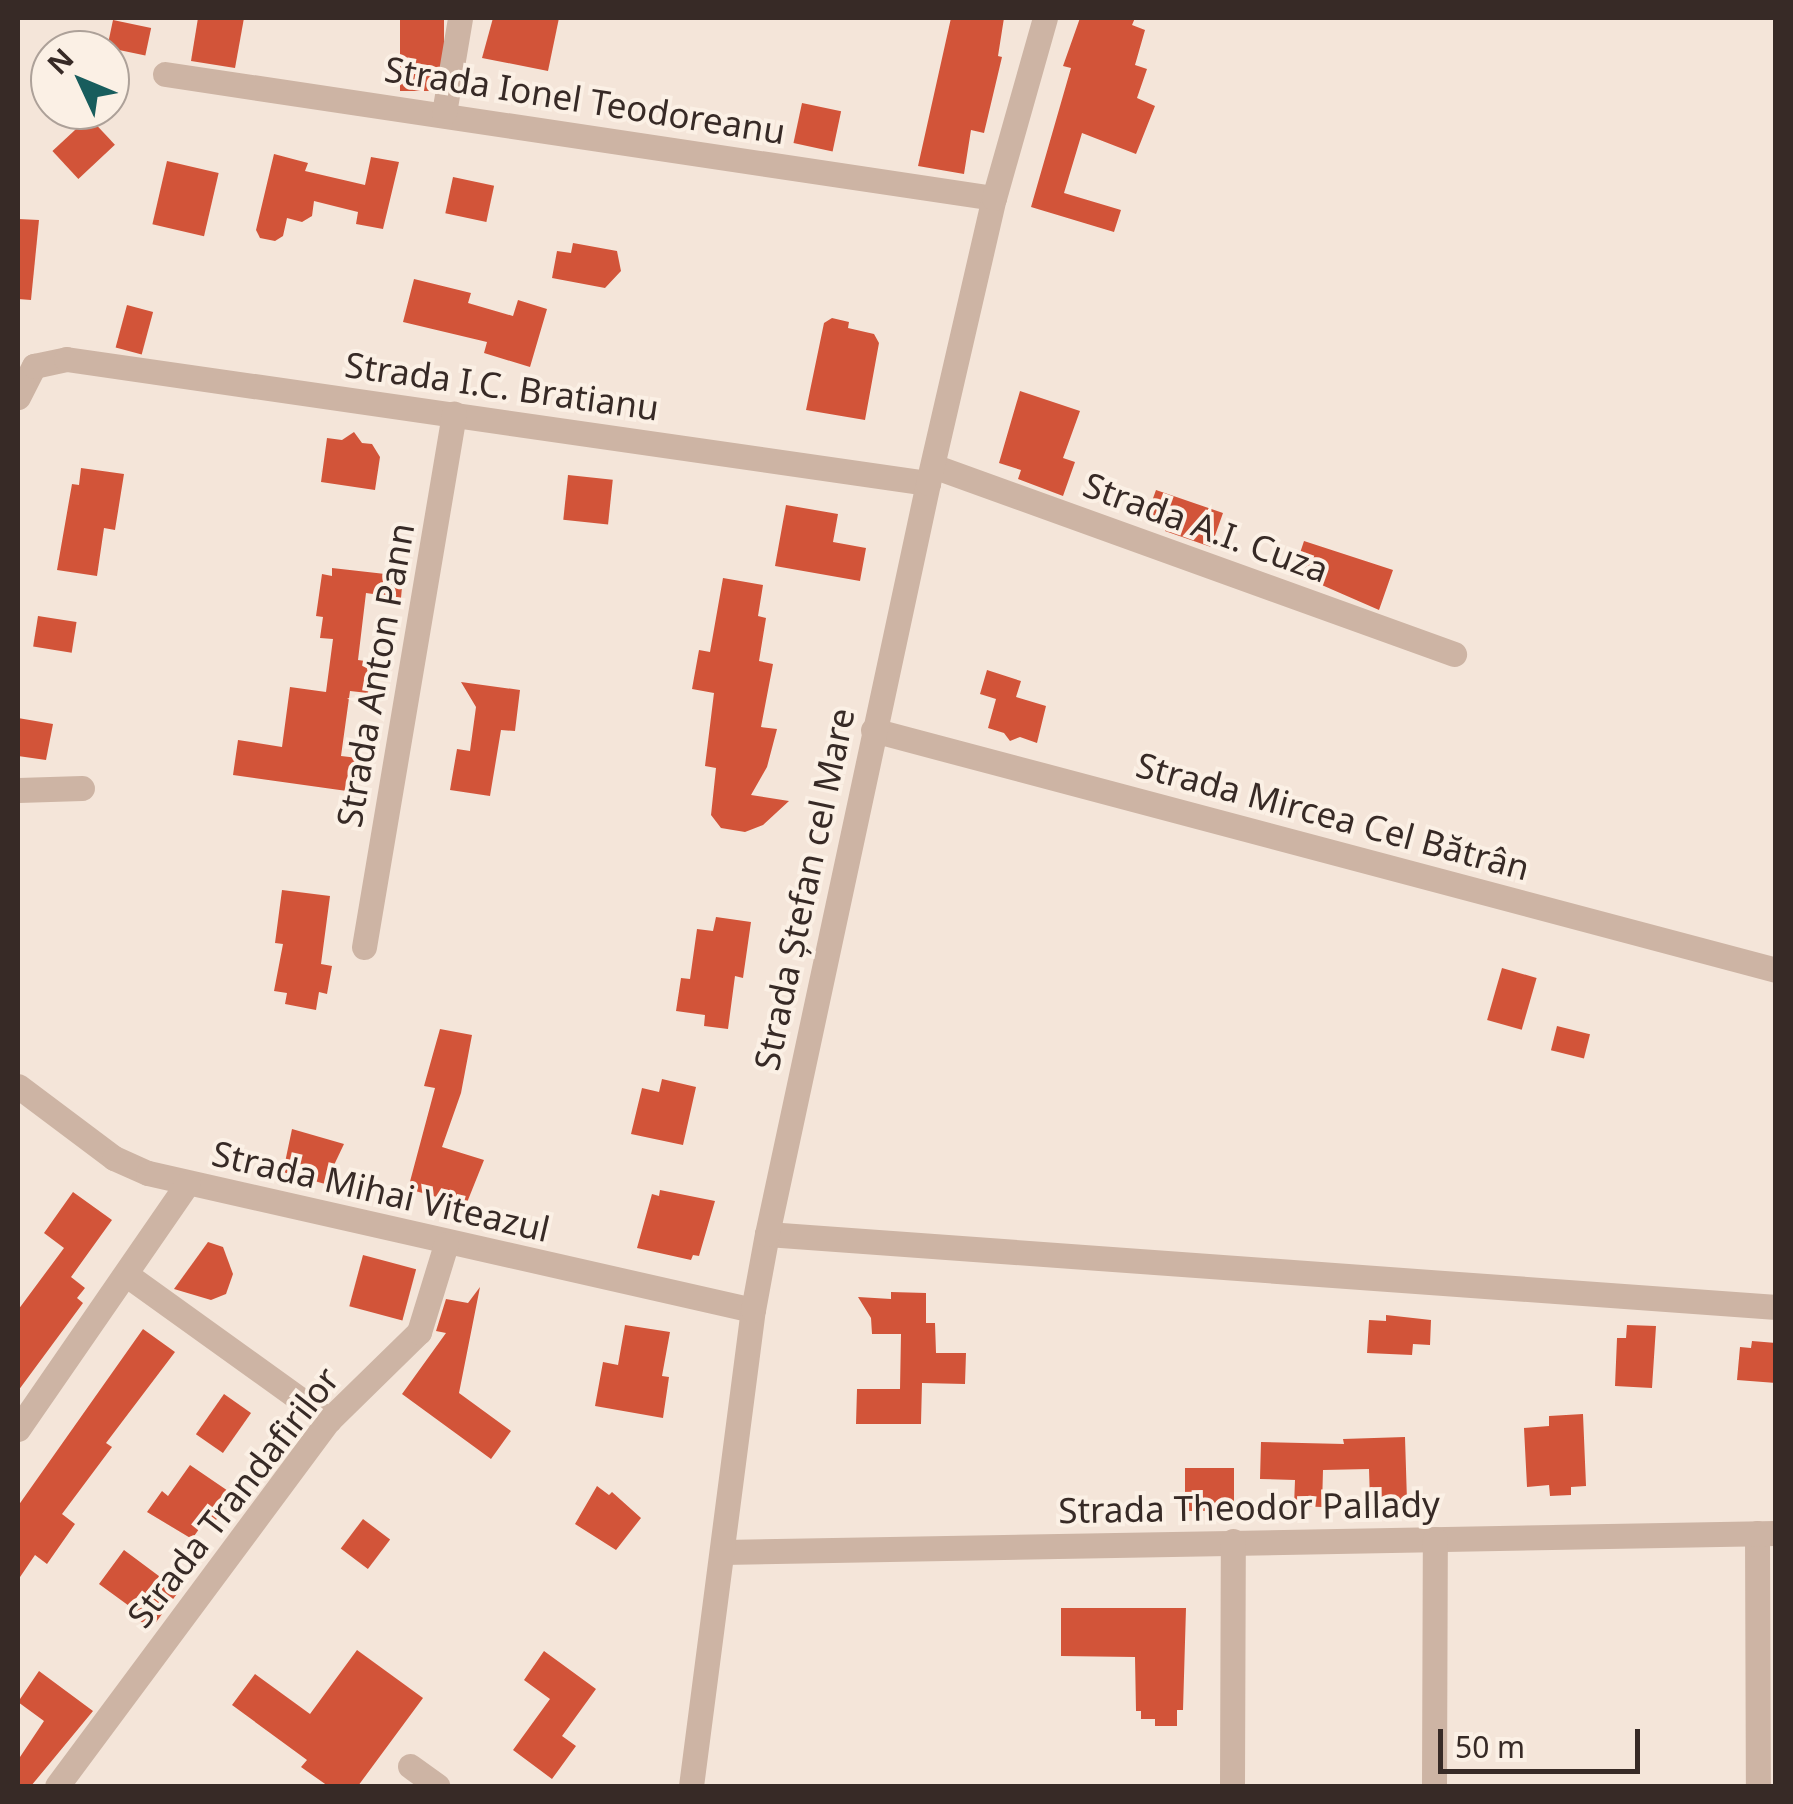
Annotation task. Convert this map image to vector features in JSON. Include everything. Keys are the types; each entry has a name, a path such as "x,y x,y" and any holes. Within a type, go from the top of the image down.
{"street":[{"path":"444,113 460,18"},
{"name":"Strada Ștefan cel Mare","path":"690,1786 753,1310 767,1234 873,730 994,198 1045,18"},
{"name":"Strada Ionel Teodoreanu","path":"165,74 994,198"},
{"name":"Strada I.C. Bratianu","path":"18,398 34,366 66,359 454,414 931,474"},
{"name":"Strada Anton Pann","path":"364,946 454,414"},
{"name":"Strada A.I. Cuza","path":"931,474 1454,654"},
{"name":"Strada Mircea Cel Bătrân","path":"873,730 1776,970"},
{"path":"18,790 82,788"},
{"name":"Strada Mihai Viteazul","path":"18,1086 114,1158 148,1173 446,1244 753,1310"},
{"path":"18,1430 188,1182"},
{"path":"767,1234 1776,1307"},
{"name":"Strada Trandafirilor","path":"57,1786 329,1420 418,1332 446,1244"},
{"path":"127,1274 329,1420"},
{"path":"1758,1786 1766,1533"},
{"name":"Strada Theodor Pallady","path":"723,1552 1766,1533"},
{"path":"1232,1786 1234,1540"},
{"path":"1434,1786 1436,1540"},
{"path":"410,1766 438,1786"}],"building":[{"path":"198,18 244,18 235,68 191,61"},
{"path":"400,18 444,18 444,91 400,91"},
{"path":"493,18 559,18 548,71 482,58"},
{"path":"951,18 1004,18 998,56 1002,57 984,133 971,130 964,174 918,166"},
{"path":"1080,18 1135,18 1132,25 1145,30 1135,65 1147,69 1137,98 1155,106 1136,154 1082,133 1064,193 1121,210 1114,232 1031,207 1071,68 1063,66"},
{"path":"113,20 151,28 145,55 130,52 130,30 111,30"},
{"path":"802,103 841,111 833,151 793,143"},
{"path":"75,130 101,130 115,145 78,179 52,151"},
{"path":"274,154 308,163 305,171 365,185 371,157 399,162 383,229 356,224 358,212 314,201 312,216 302,222 287,218 283,236 275,241 260,238 256,230"},
{"path":"167,161 219,173 204,236 152,224"},
{"path":"453,177 494,186 486,222 445,213"},
{"path":"18,219 39,220 31,300 18,299"},
{"path":"573,243 617,251 621,271 605,288 552,278 557,251 571,253"},
{"path":"414,279 471,293 468,303 513,316 518,300 547,309 530,367 484,353 487,342 403,322"},
{"path":"127,305 153,312 142,354 116,348"},
{"path":"832,318 849,322 848,328 874,334 879,343 865,420 806,410 824,323"},
{"path":"1020,391 1080,411 1063,458 1075,462 1063,496 1018,479 1021,470 999,463"},
{"path":"354,432 362,443 372,444 380,457 375,490 321,482 327,438 342,440"},
{"path":"81,468 124,474 115,530 104,528 97,576 57,570 72,484 79,485"},
{"path":"568,475 613,480 608,524 563,520"},
{"path":"1156,490 1223,513 1211,547 1165,531 1168,522 1147,515"},
{"path":"786,505 838,514 833,542 866,548 860,581 775,566"},
{"path":"1304,541 1393,570 1379,610 1308,579 1311,569 1296,565"},
{"path":"332,568 403,576 401,598 366,593 358,660 372,662 368,693 350,691 341,756 358,758 354,792 233,775 238,740 282,747 290,687 326,692 333,639 320,638 323,617 316,616 322,574 332,576"},
{"path":"723,578 763,585 758,616 766,618 759,661 773,664 761,727 777,729 767,767 751,795 789,801 763,825 745,832 721,828 711,815 716,768 705,766 714,693 692,689 699,650 710,652"},
{"path":"38,616 77,622 72,653 33,647"},
{"path":"987,670 1021,681 1016,697 1046,706 1037,743 1020,737 1010,741 1004,733 988,728 996,699 980,694"},
{"path":"461,682 520,690 515,731 501,730 490,796 450,790 457,749 470,751 476,707"},
{"path":"18,718 53,724 46,760 18,756"},
{"path":"282,890 330,896 321,964 332,966 327,994 319,992 316,1010 285,1004 287,993 274,991 283,944 275,943"},
{"path":"716,917 751,922 743,978 735,976 728,1029 704,1026 705,1015 676,1011 681,978 690,979 697,929 713,931"},
{"path":"1502,968 1537,978 1522,1030 1487,1020"},
{"path":"1557,1026 1590,1034 1584,1058 1551,1050"},
{"path":"440,1029 472,1035 461,1093 442,1147 484,1160 466,1205 408,1189 435,1088 424,1086"},
{"path":"662,1079 696,1087 683,1145 631,1134 642,1088 659,1092"},
{"path":"292,1129 344,1144 325,1184 283,1172"},
{"path":"660,1190 715,1201 699,1256 693,1255 691,1260 637,1248 652,1194 659,1196"},
{"path":"73,1192 112,1220 71,1277 85,1288 77,1298 83,1303 18,1391 18,1310 64,1248 44,1233"},
{"path":"208,1242 223,1247 233,1274 226,1294 211,1300 174,1289"},
{"path":"363,1255 416,1269 402,1320 349,1306"},
{"path":"480,1287 459,1393 511,1431 491,1459 402,1394 446,1333 436,1331 446,1299 468,1303"},
{"path":"891,1292 926,1293 926,1323 935,1323 936,1353 966,1353 965,1384 922,1383 921,1424 856,1424 857,1389 900,1389 901,1334 872,1334 871,1318 858,1297 891,1299"},
{"path":"1386,1315 1431,1320 1430,1345 1413,1344 1412,1355 1367,1353 1369,1320 1386,1321"},
{"path":"625,1325 670,1332 662,1376 669,1377 663,1418 595,1406 603,1362 618,1365"},
{"path":"1627,1325 1656,1326 1652,1388 1615,1386 1617,1338 1626,1338"},
{"path":"143,1329 175,1352 106,1443 112,1447 62,1514 75,1524 47,1564 35,1555 18,1580 18,1506"},
{"path":"1752,1341 1776,1343 1776,1383 1737,1380 1740,1347 1751,1348"},
{"path":"224,1394 251,1413 223,1453 196,1434"},
{"path":"1583,1414 1586,1486 1571,1487 1571,1495 1550,1496 1549,1485 1527,1487 1524,1428 1549,1426 1549,1416"},
{"path":"1405,1437 1407,1501 1370,1501 1369,1469 1323,1470 1322,1507 1294,1506 1295,1480 1260,1479 1261,1442 1344,1444 1343,1439"},
{"path":"190,1465 234,1495 211,1527 204,1522 192,1539 147,1512 162,1491 168,1496"},
{"path":"1185,1468 1234,1468 1234,1511 1185,1511"},
{"path":"597,1486 609,1495 612,1492 641,1518 616,1550 575,1524"},
{"path":"363,1519 390,1539 368,1569 341,1549"},
{"path":"124,1550 179,1591 151,1629 132,1615 136,1611 99,1584"},
{"path":"1061,1608 1186,1608 1183,1710 1177,1710 1177,1726 1155,1726 1155,1719 1141,1719 1141,1711 1136,1711 1135,1657 1061,1656"},
{"path":"357,1650 423,1698 358,1786 328,1786 301,1767 307,1760 232,1705 255,1674 310,1714"},
{"path":"544,1651 596,1689 562,1736 576,1746 552,1779 513,1750 550,1699 524,1680"},
{"path":"39,1671 93,1711 31,1786 18,1786 18,1760 44,1721 18,1702"}]}
